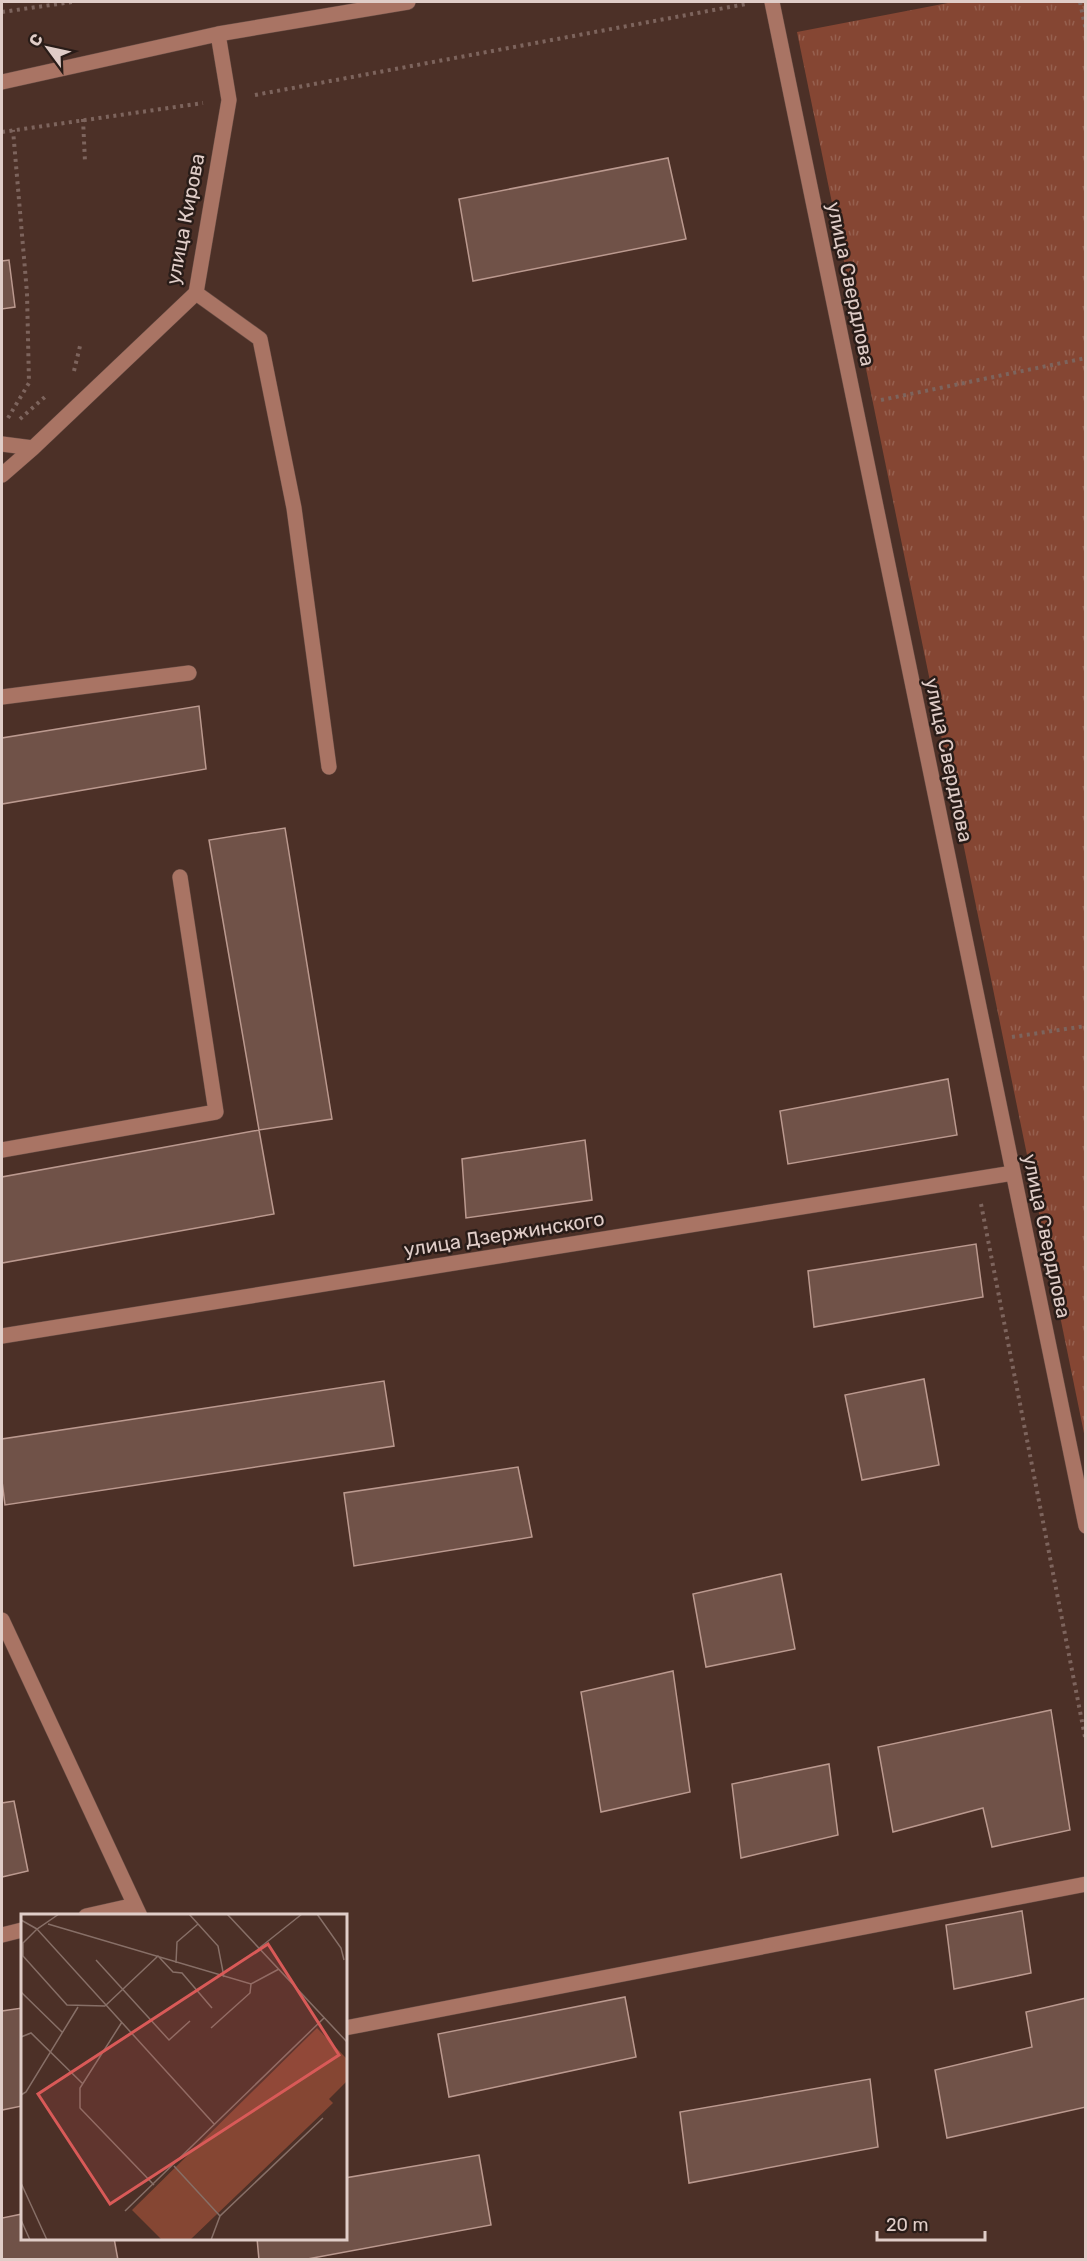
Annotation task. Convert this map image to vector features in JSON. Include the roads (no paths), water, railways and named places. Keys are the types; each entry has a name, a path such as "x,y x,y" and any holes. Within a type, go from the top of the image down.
{"street":[{"path":"2,82 218,34 408,2"},
{"name":"улица Свердлова","path":"772,2 1086,1526"},
{"name":"улица Кирова","path":"2,475 196,293 229,100 218,34"},
{"path":"196,293 260,339 294,508 329,767"},
{"path":"2,444 33,448"},
{"path":"2,697 189,673"},
{"path":"2,1150 216,1112 180,877"},
{"name":"улица Дзержинского","path":"2,1336 1013,1173"},
{"path":"2,1620 138,1911 107,1914"},
{"path":"346,2028 1086,1884"},
{"path":"2,1935 21,1930"}]}
